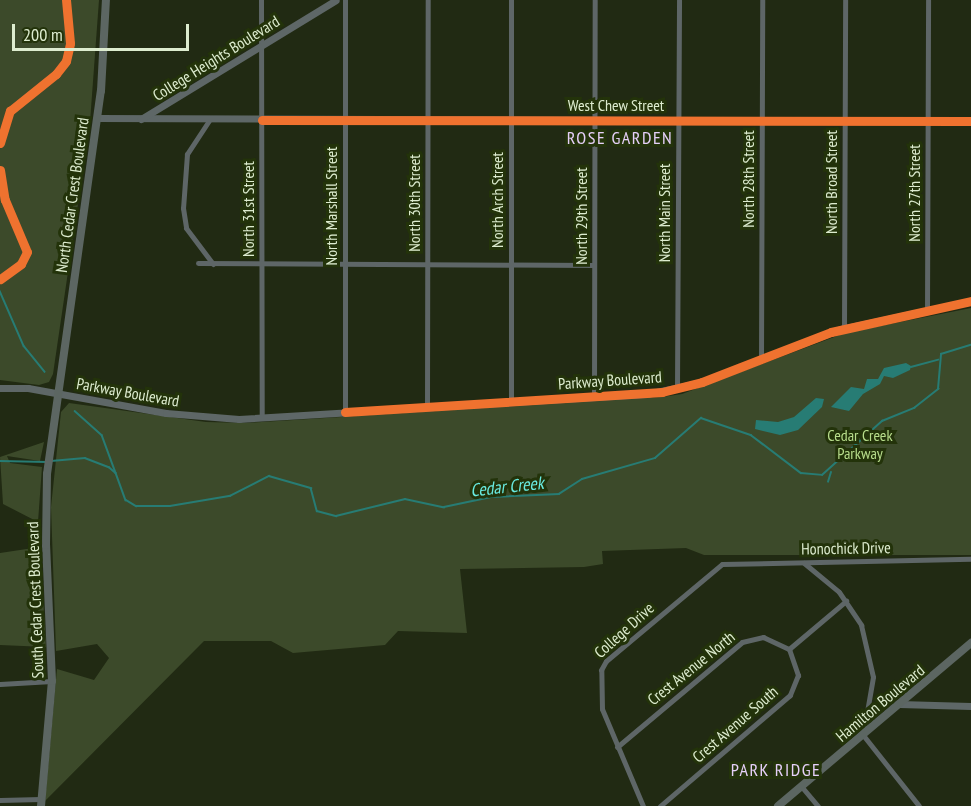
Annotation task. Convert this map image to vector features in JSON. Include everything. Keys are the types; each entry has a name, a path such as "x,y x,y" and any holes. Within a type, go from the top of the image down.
{"main road":[{"name":"North Cedar Crest Boulevard","path":"57,393 97,118 106,0"},
{"name":"South Cedar Crest Boulevard","path":"41,803 52,681 46,545 47,474 57,393"},
{"name":"Hamilton Boulevard","path":"778,806 971,643"}],"street":[{"name":"North 31st Street","path":"261,0 262,418"},
{"name":"College Heights Boulevard","path":"141,119 336,0"},
{"name":"North Marshall Street","path":"345,0 345,412"},
{"name":"North 30th Street","path":"428,0 428,406"},
{"name":"North Arch Street","path":"511,0 511,400"},
{"name":"North 29th Street","path":"594,396 595,0"},
{"name":"North Main Street","path":"677,389 679,0"},
{"name":"North 28th Street","path":"761,359 762,0"},
{"name":"North Broad Street","path":"844,328 845,0"},
{"name":"North 27th Street","path":"927,314 928,0"},
{"path":"161,107 178,119"},
{"name":"West Chew Street","path":"97,118 971,121"},
{"path":"210,120 187,154 183,208 186,228 213,264"},
{"path":"198,263 594,265"},
{"name":"Parkway Boulevard","path":"0,388 57,393 166,413 262,418 677,389 844,328 927,314 971,301"},
{"name":"Honochick Drive","path":"722,564 971,559"},
{"path":"802,562 846,601 861,625 872,663 872,702 863,735 919,806"},
{"name":"College Drive","path":"643,806 602,710 602,666 722,564"},
{"path":"789,649 846,601"},
{"name":"Crest Avenue North","path":"617,747 742,642 763,637 789,649"},
{"name":"Crest Avenue South","path":"660,806 790,695 798,675 789,649"},
{"path":"0,684 52,681"},
{"path":"899,704 971,706"},
{"path":"801,786 818,806"},
{"path":"0,800 41,803"}],"green space":[{"path":"0,0 99,0 90,122 53,374 49,382 39,385 0,380"},
{"name":"Cedar Creek Parkway","path":"971,308 971,555 704,555 686,548 602,551 603,564 584,567 460,569 467,633 398,631 385,645 293,653 271,641 204,641 45,801 57,669 94,680 109,658 97,644 56,651 51,507 61,412 69,403 206,422 246,423 662,397 682,394 845,333"},
{"path":"44,442 40,461 7,456 10,463 42,467 38,522 3,504 0,457"},
{"path":"40,547 46,647 0,645 0,553"}],"water":[{"path":"906,363 911,366 910,370 893,378 884,376 880,384 863,394 849,411 831,407 851,387 864,389 867,379 878,379 884,368"},
{"path":"816,398 824,399 822,407 798,430 780,435 755,429 756,420 778,422 794,417"}],"waterway":[{"path":"0,291 24,346 45,372"},
{"name":"Cedar Creek","path":"51,461 85,458 109,467 116,473 126,500 136,506 170,506 230,496 269,476 311,488 317,511 336,516 405,499 444,507 491,497 559,494 582,479 655,458 701,418 751,435 801,473 822,475 882,421 914,408 938,389 941,354 971,345"},
{"path":"911,367 938,360"},
{"path":"75,411 102,435 116,473"},
{"name":"Cedar Creek","path":"0,461 47,462"},
{"path":"828,482 831,472"}],"cycle path":[{"path":"0,143 10,111 56,74 66,61 70,43 66,0"},
{"path":"262,120 971,121"},
{"path":"0,170 5,200 27,252 21,264 0,279"},
{"path":"345,412 662,392 702,382 831,332 971,301"}],"district":[{"name":"ROSE GARDEN","path":"620,138"},
{"name":"PARK RIDGE","path":"776,770"}]}
